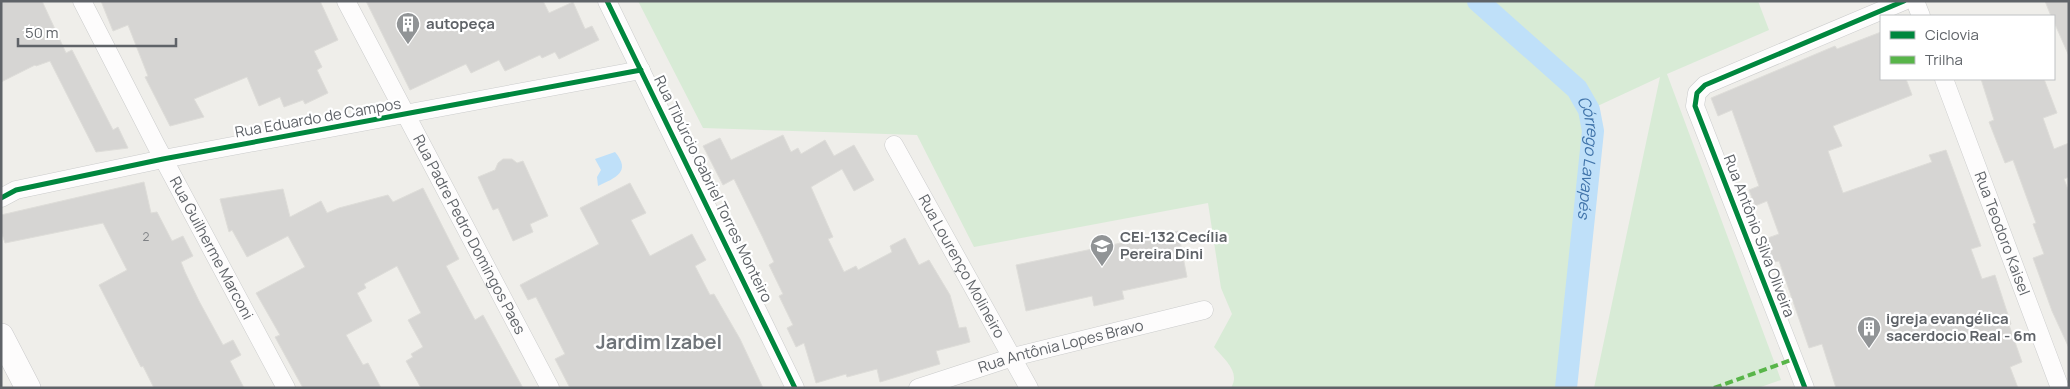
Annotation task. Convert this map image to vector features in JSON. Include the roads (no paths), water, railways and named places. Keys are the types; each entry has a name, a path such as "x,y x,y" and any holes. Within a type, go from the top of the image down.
{"main road":[{"path":"1,336 28,388"}],"street":[{"name":"Rua Guilherme Marconi","path":"82,1 163,158 286,388"},
{"name":"Rua Padre Pedro Domingos Paes","path":"346,1 550,388"},
{"name":"Rua Tibúrcio Gabriel Torres Monteiro","path":"607,1 795,388"},
{"name":"Rua Antônio Silva Oliveira","path":"1805,388 1695,106 1697,94 1704,85 1904,1"},
{"path":"1915,1 1921,15"},
{"name":"Rua Eduardo de Campos","path":"1,198 16,190 163,158 641,70"},
{"name":"Rua Teodoro Kaisel","path":"1944,80 2060,388"},
{"name":"Rua Lourenço Molineiro","path":"894,145 1029,388"},
{"name":"Rua Antônia Lopes Bravo","path":"918,388 1013,357 1204,310"}],"water":[{"path":"615,152 620,159 622,169 615,177 598,186 597,177 601,170 595,159"}],"waterway":[{"name":"Córrego Lavapés","path":"1478,1 1577,89 1589,110 1593,131 1566,388"}],"place":[{"name":"autopeça","path":"408,45"},
{"name":"CEI-132 Cecília Pereira Dini","path":"1102,267"},
{"name":"igreja evangélica sacerdocio Real - 6m","path":"1869,349"}],"district":[{"name":"Jardim Izabel","path":"659,342"}]}
